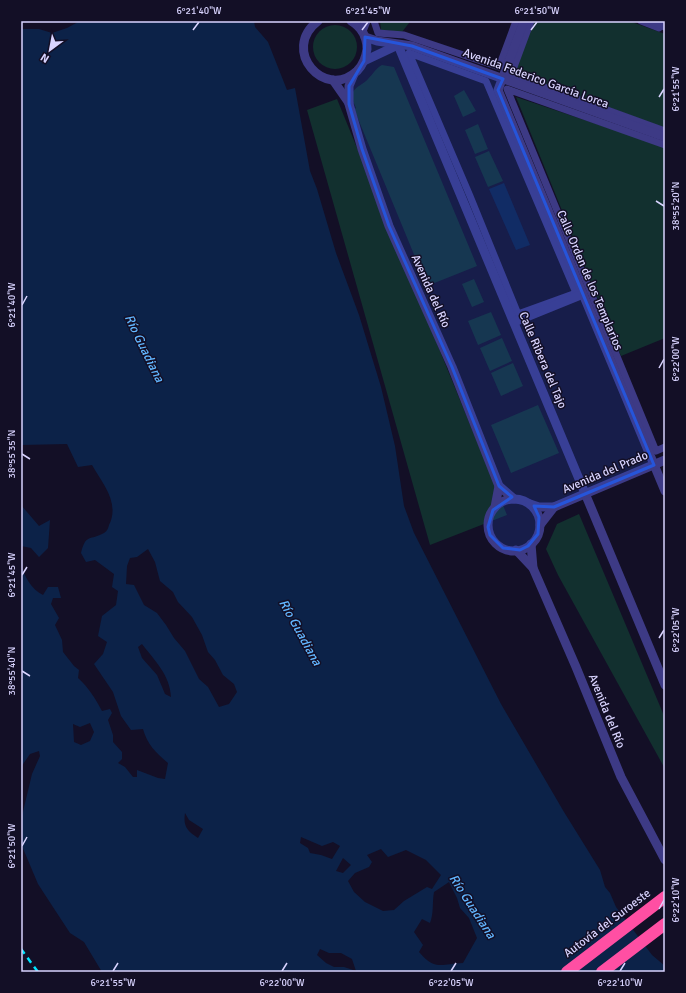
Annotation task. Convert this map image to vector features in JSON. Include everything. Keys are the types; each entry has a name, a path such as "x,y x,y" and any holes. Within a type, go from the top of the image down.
{"highway":[{"name":"Autovía del Suroeste","path":"567,972 665,897"},
{"path":"602,972 665,924"}],"street":[{"path":"351,21 364,34"},
{"path":"314,22 306,34 303,44 303,54 307,64 313,72 322,78 332,80 347,78 360,68 366,53 364,34 366,21"},
{"path":"374,21 378,33 404,35 499,67 516,21"},
{"name":"Calle Orden de los Templarios","path":"524,21 498,90 580,294 665,491"},
{"path":"531,21 511,75 665,130"},
{"path":"641,21 665,30"},
{"path":"653,21 665,26"},
{"name":"Avenida Federico García Lorca","path":"364,34 377,41 412,46 665,137"},
{"path":"364,61 398,45"},
{"name":"Calle Ribera del Tajo","path":"398,45 665,685"},
{"path":"409,53 486,81 580,294 518,314 409,53"},
{"name":"Avenida del Río","path":"354,74 349,86 349,104 362,149 389,226 452,367 499,486 514,499"},
{"name":"Avenida del Río","path":"332,80 349,104"},
{"path":"665,145 507,89 656,451 665,447"},
{"path":"514,322 580,294"},
{"name":"Avenida del Prado","path":"530,504 554,507 665,460"},
{"path":"495,507 506,500 514,499 522,500 530,504 539,517 540,525 538,534 531,544 520,550 511,551 495,543 490,535 488,527 489,518 495,507 499,486"},
{"name":"Avenida del Prado","path":"540,525 554,507"},
{"name":"Avenida del Río","path":"531,544 533,568 576,667 621,777 665,860"},
{"name":"Avenida del Río","path":"516,550 533,568"}],"highlighted area":[{"path":"365,37 412,46 503,79 498,90 654,465 554,507 534,506 539,517 538,534 528,546 520,550 503,548 490,535 488,527 493,510 512,497 499,486 452,367 389,226 362,149 349,104 349,86 364,61"}],"green space":[{"path":"380,21 409,21 409,23 402,32 381,30"},
{"path":"534,21 629,21 665,34 665,128 513,72"},
{"path":"331,25 339,25 351,31 357,43 357,51 351,63 339,69 331,69 319,63 313,51 313,43 319,31"},
{"path":"382,65 394,67 477,266 427,286 354,109 356,108 352,94 353,92"},
{"path":"464,90 476,111 463,117 454,96"},
{"path":"516,97 665,147 665,338 621,356"},
{"path":"337,99 507,515 430,545 307,110"},
{"path":"478,124 488,149 475,154 465,130"},
{"path":"489,151 503,181 488,187 475,157"},
{"path":"474,279 484,302 472,307 462,284"},
{"path":"491,312 501,335 478,345 468,321"},
{"path":"502,338 512,361 490,371 480,348"},
{"path":"513,363 523,386 501,396 491,373"},
{"path":"538,405 559,453 511,473 491,425"},
{"path":"579,514 665,718 664,767 558,575 546,549 557,524"}],"water":[{"name":"Río Guadiana","path":"80,21 254,21 255,27 268,42 287,90 295,88 310,171 317,189 336,253 359,315 381,387 395,446 404,506 414,533 501,704 564,812 600,870 605,887 610,893 616,907 652,955 665,966 665,972 102,972 84,942 70,933 38,884 22,846 21,820 32,774 40,756 39,751 30,754 21,767 21,565 29,582 43,595 48,587 58,587 61,598 53,598 51,604 59,618 55,625 62,640 63,652 79,670 78,678 92,693 102,711 110,709 112,713 108,720 113,735 113,742 122,752 122,759 118,763 125,767 133,777 137,777 137,770 165,779 168,763 152,748 143,729 131,730 121,716 113,692 94,664 103,654 107,642 98,636 102,616 116,605 118,591 112,587 114,574 95,560 86,562 81,553 89,538 104,533 108,529 113,509 109,494 92,465 78,467 67,444 21,445 21,29 39,29 52,33 67,28","holes":["148,549 155,562 160,581 173,592 178,602 192,617 202,635 208,652 215,660 223,675 234,684 237,692 229,704 219,707 208,687 199,679 185,651 157,613 144,605 134,585 126,584 127,566 130,558 137,557","142,644 157,662 165,675 171,697 165,694 157,675 142,658 138,647","90,723 94,732 90,741 81,745 74,742 73,724 80,727","185,813 189,820 203,829 198,838 187,828","301,837 322,846 333,842 340,846 332,859 310,853 308,848 300,843","381,849 388,857 406,850 426,860 441,875 432,889 427,887 404,901 394,910 383,911 365,902 354,892 348,881 355,873 369,867 372,862 367,855","343,858 351,865 343,873 336,871","449,882 460,908 469,918 477,938 463,963 444,965 434,964 419,952 423,945 414,932 422,919 430,923 434,892","320,949 329,953 341,953 352,959 356,971 344,967 334,967 326,963 317,955"]},
{"path":"504,183 530,245 516,250 489,189"},
{"path":"21,505 39,526 50,520 48,548 39,557 31,548 21,546"}],"railway":[{"path":"21,949 38,972"}]}
